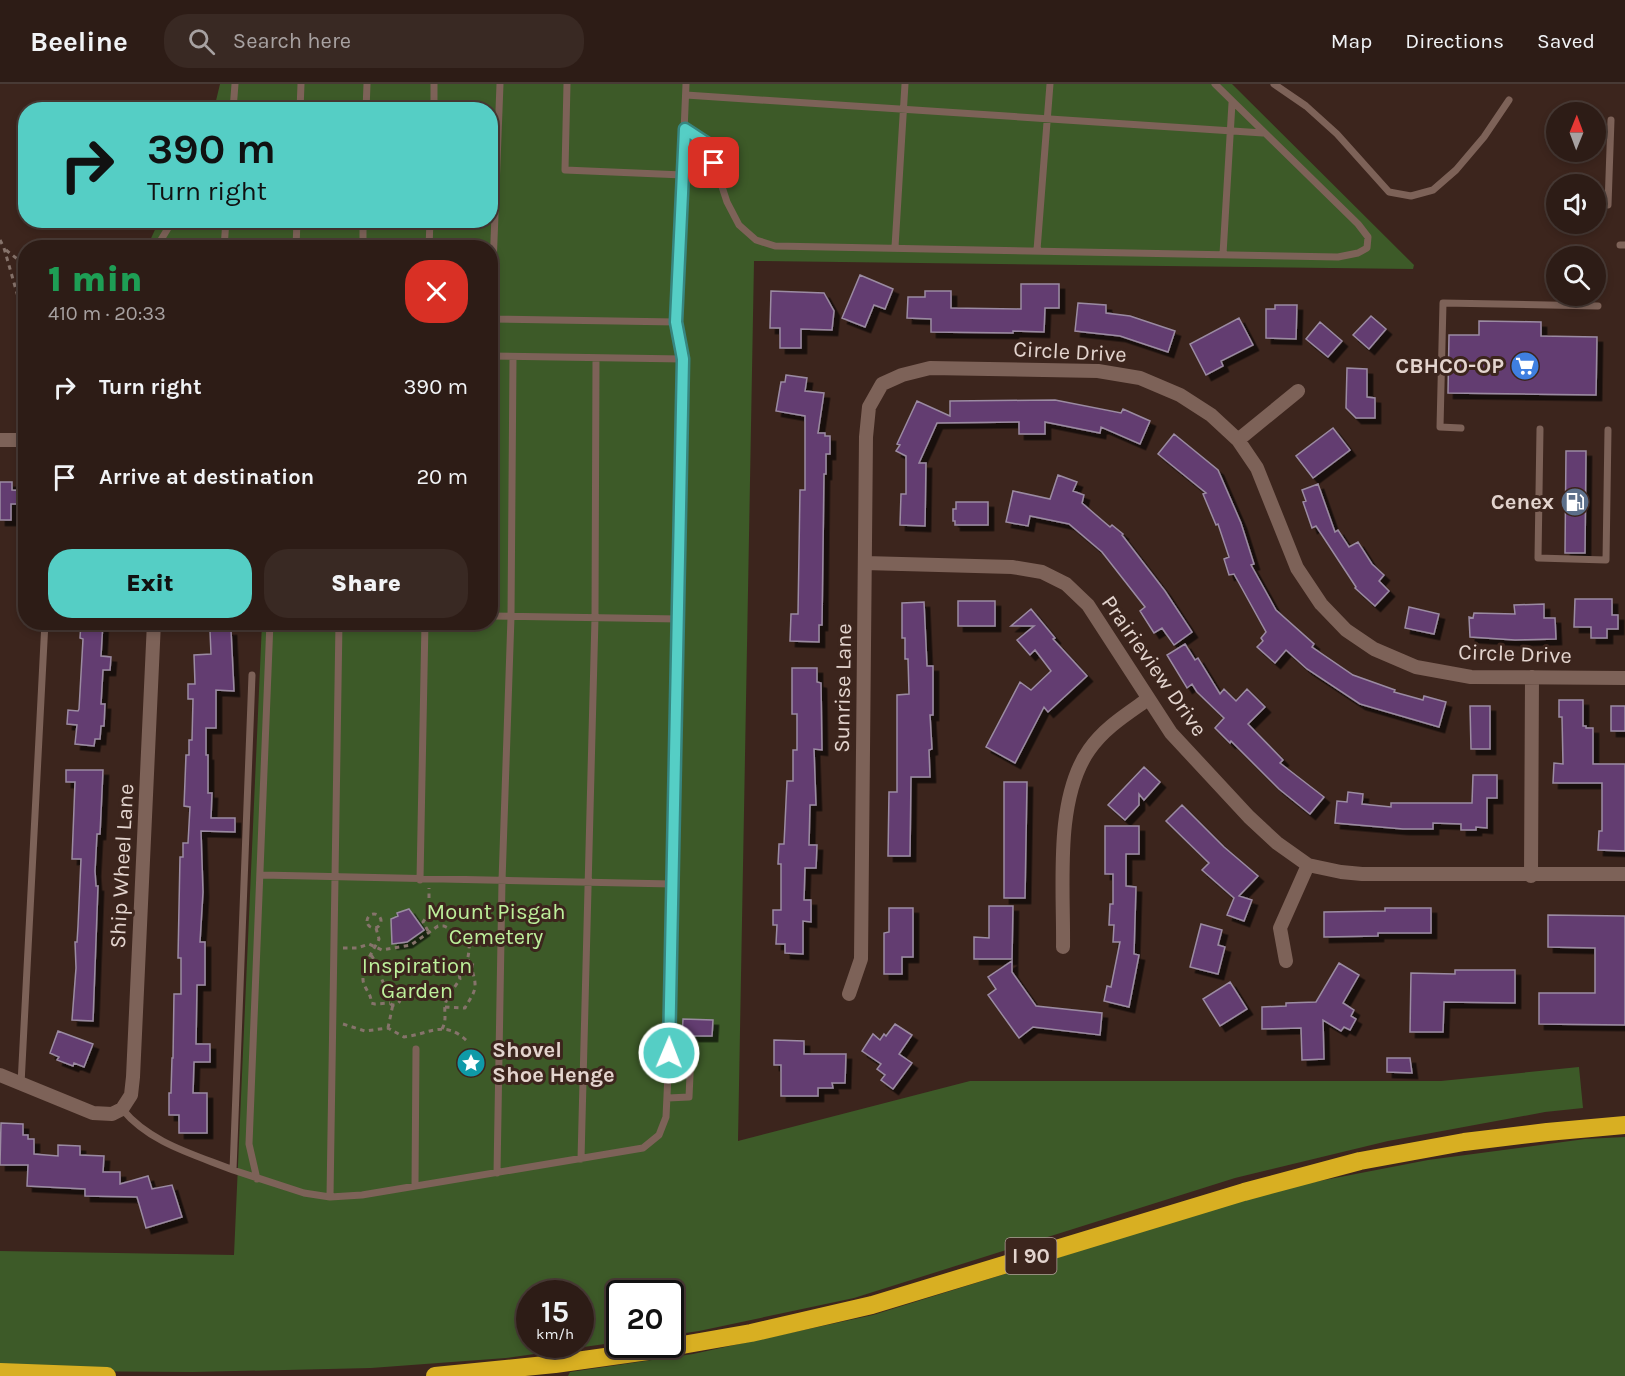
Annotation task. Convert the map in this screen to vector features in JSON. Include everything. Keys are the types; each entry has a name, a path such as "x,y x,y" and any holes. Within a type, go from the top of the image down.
{"highway":[{"name":"I 90","path":"435,1376 578,1361 751,1333 872,1305 1233,1195 1359,1161 1464,1142 1625,1125"},
{"path":"0,1372 107,1376"}],"street":[{"name":"Circle Drive","path":"882,384 902,375 930,368 1098,371 1140,378 1180,396 1212,415 1238,440 1257,468 1297,568 1321,604 1346,630 1374,649 1416,667 1471,677 1625,678"},
{"name":"Sunrise Lane","path":"849,994 861,959 866,437 869,407 882,384"},
{"path":"1238,440 1298,391"},
{"path":"0,440 18,440"},
{"name":"Prairieview Drive","path":"865,564 1012,567 1042,572 1066,584 1088,605 1171,734 1205,772 1277,843 1308,865 1362,874 1531,876 1625,874"},
{"name":"Ship Wheel Lane","path":"122,1109 131,1095 134,1077 154,630"},
{"path":"1531,876 1532,677"},
{"path":"1063,947 1065,817 1073,783 1089,750 1115,722 1148,699"},
{"path":"1286,961 1280,928 1308,865"},
{"path":"0,1075 93,1113 112,1114 122,1109"}],"lane":[{"path":"234,102 235,84"},
{"path":"300,102 301,84"},
{"path":"366,102 367,84"},
{"path":"434,102 435,84"},
{"path":"498,136 500,84"},
{"path":"567,84 565,170 683,175"},
{"path":"122,1109 132,1121 164,1143 257,1179 304,1193 330,1197 362,1195 643,1148 659,1135 666,1117 668,1098 683,359 676,322 686,84"},
{"path":"895,247 905,84"},
{"path":"1037,250 1050,84"},
{"path":"685,129 708,144 727,202 739,225 756,240 775,246 1338,256 1358,253 1367,248 1368,237 1358,224 1215,84"},
{"path":"1274,84 1306,106 1337,134 1389,192 1411,196 1433,190 1456,170 1509,100"},
{"path":"686,95 1048,117 1263,133"},
{"path":"1223,254 1232,103"},
{"path":"1608,206 1611,120"},
{"path":"1461,428 1440,427 1443,303 1546,305"},
{"path":"498,319 676,322"},
{"path":"498,356 683,359"},
{"path":"497,1173 502,881 511,617 513,357"},
{"path":"581,1159 595,618 596,358"},
{"path":"1540,429 1538,558 1595,560 1606,560 1608,430"},
{"path":"498,616 679,619"},
{"path":"21,1084 45,630"},
{"path":"257,1179 249,1144 262,875 270,630"},
{"path":"330,1197 337,877 339,630"},
{"path":"420,880 425,630"},
{"path":"232,1170 252,675"},
{"path":"262,875 672,884"},
{"path":"415,1186 416,1049"},
{"path":"668,1098 689,1097 691,1053 669,1053"}],"path":[{"path":"0,240 18,294"},
{"path":"4,248 18,259"},
{"path":"428,931 423,922 429,913 429,880"},
{"path":"374,913 381,919 381,923 376,928 369,926 367,921 368,916 374,913"},
{"path":"335,948 357,948 369,944 382,950 411,945 438,926 470,939 501,941"},
{"path":"376,928 379,939 367,959 363,981 371,997 371,1003 398,1003 400,998 396,993 390,994"},
{"path":"442,1029 446,1021 447,999 460,980 458,969 468,960 470,939"},
{"path":"371,955 379,969 382,982 390,994 388,997 391,1004 388,1028"},
{"path":"445,1007 465,1008 474,992 471,969 473,963 468,960"},
{"path":"334,1024 344,1024 365,1031 388,1028 404,1037 442,1029 452,1031 467,1041"}],"green space":[{"name":"Mount Pisgah Cemetery","path":"220,84 1232,84 1414,265 1413,269 754,261 738,1141 970,1081 1441,1081 1579,1067 1583,1108 1545,1112 1388,1141 1235,1178 854,1298 699,1331 684,1333 684,1280 606,1280 606,1344 594,1346 594,1280 516,1280 516,1357 371,1368 193,1372 40,1371 0,1368 0,1251 234,1255 262,630 498,630 498,240 150,240 156,228 498,228 498,102 216,102"},
{"path":"1625,1137 1625,1376 568,1376 570,1372 666,1358 684,1358 684,1355 873,1315 1278,1189 1428,1160 1585,1139"}],"building":[{"path":"860,275 893,289 885,309 874,305 865,327 842,318"},
{"path":"1021,284 1059,284 1059,308 1045,308 1044,332 931,332 931,319 907,318 908,297 925,297 925,291 951,291 951,308 1021,309"},
{"path":"771,291 824,293 834,311 832,330 801,329 801,348 780,348 780,328 770,328"},
{"path":"1078,303 1106,305 1106,313 1130,316 1175,331 1168,352 1120,336 1075,331"},
{"path":"1275,305 1297,305 1296,339 1266,338 1266,309 1275,309"},
{"path":"1371,316 1386,329 1369,349 1353,335"},
{"path":"1239,318 1253,345 1221,361 1223,366 1206,375 1190,344"},
{"path":"1479,321 1541,322 1541,336 1597,337 1596,395 1448,393 1449,335 1479,335"},
{"path":"1320,322 1342,341 1328,357 1306,339"},
{"path":"1347,368 1367,369 1367,397 1375,398 1375,418 1356,418 1346,408"},
{"path":"786,375 807,378 805,391 824,393 818,433 830,436 830,454 826,454 826,474 824,474 822,625 819,625 819,642 790,641 791,614 798,614 800,490 805,490 805,416 776,411 781,382 785,382"},
{"path":"1055,400 1121,413 1123,409 1150,421 1140,444 1101,427 1100,433 1045,422 1045,434 1019,434 1019,422 937,423 919,463 926,463 925,526 900,525 901,494 906,494 906,456 896,451 917,401 950,416 950,401"},
{"path":"1333,428 1350,450 1313,478 1296,456"},
{"path":"1174,434 1218,470 1241,523 1254,564 1251,565 1276,610 1314,644 1312,647 1353,675 1395,690 1394,692 1423,700 1424,696 1446,702 1439,727 1360,704 1307,669 1286,650 1275,663 1257,647 1263,641 1261,638 1266,632 1234,574 1229,575 1224,559 1229,557 1218,524 1216,525 1203,494 1206,493 1158,454"},
{"name":"Cenex","path":"1566,451 1586,451 1585,553 1565,553"},
{"path":"1058,475 1077,482 1073,491 1084,495 1082,503 1110,527 1112,525 1123,534 1192,632 1174,645 1162,628 1154,633 1140,611 1145,607 1102,552 1069,524 1030,516 1028,526 1006,522 1013,491 1050,499"},
{"path":"0,482 12,482 12,490 18,490 18,504 11,504 11,520 0,520"},
{"path":"1318,484 1335,532 1338,530 1349,547 1358,542 1372,564 1384,575 1379,581 1389,591 1375,606 1355,588 1316,526 1312,528 1303,502 1306,501 1302,490"},
{"path":"956,502 988,502 988,525 955,525 953,509 956,509"},
{"path":"1575,599 1612,599 1612,615 1618,615 1618,629 1607,629 1607,638 1591,638 1591,627 1574,627"},
{"path":"958,601 995,601 995,626 958,626"},
{"path":"924,602 927,666 933,666 930,777 911,777 910,856 888,856 889,792 897,792 897,695 909,694 908,659 905,659 905,638 902,638 902,603"},
{"path":"1544,604 1544,618 1555,618 1556,639 1515,640 1470,637 1469,617 1473,618 1474,613 1515,614 1514,605"},
{"path":"1409,607 1439,614 1434,634 1405,628"},
{"path":"1031,609 1055,638 1053,639 1087,676 1048,712 1044,707 1015,763 986,747 1020,682 1031,690 1051,671 1035,650 1030,655 1017,640 1034,626 1011,626"},
{"path":"80,630 103,630 101,656 111,657 110,670 103,670 101,704 105,704 104,726 101,726 100,739 95,739 94,746 75,744 77,725 67,724 68,710 78,711 79,709 83,639 80,638"},
{"path":"231,630 234,691 216,690 216,728 206,728 206,755 208,755 208,793 212,793 211,818 235,818 235,832 201,831 203,892 200,942 205,942 205,985 197,985 196,1044 210,1044 210,1062 194,1062 193,1093 207,1093 207,1133 179,1133 179,1115 169,1115 169,1093 171,1093 173,1058 174,994 181,994 181,958 178,958 180,857 183,857 183,843 188,843 190,807 184,806 186,755 189,755 189,740 192,740 193,699 188,699 188,684 195,684 194,655 211,654 210,631"},
{"path":"1185,644 1195,660 1198,658 1220,694 1224,689 1236,701 1247,689 1265,707 1248,724 1283,760 1280,763 1324,797 1310,814 1279,789 1215,728 1224,718 1197,692 1192,684 1187,688 1167,655"},
{"path":"792,668 817,668 817,682 821,683 822,750 814,749 816,805 810,805 809,845 817,845 816,868 805,868 804,900 811,900 811,922 803,921 803,954 785,953 785,944 776,944 777,925 773,925 773,910 781,910 779,844 784,844 787,781 793,781 793,750 797,750 797,714 792,714"},
{"path":"1559,700 1583,700 1583,726 1593,728 1593,764 1625,764 1625,851 1598,850 1599,831 1602,831 1602,783 1553,783 1554,763 1563,764 1562,717 1559,717"},
{"path":"1470,706 1490,706 1490,749 1471,749"},
{"path":"1611,706 1625,706 1625,731 1611,731"},
{"path":"1144,767 1160,782 1144,800 1139,794 1139,805 1125,820 1108,805"},
{"path":"66,770 103,770 100,834 97,834 95,871 96,886 98,886 93,1021 72,1020 81,859 72,859 75,782 66,782"},
{"path":"1473,775 1497,775 1497,798 1487,798 1487,828 1476,827 1476,830 1461,830 1461,824 1433,823 1433,829 1403,829 1335,823 1337,801 1347,802 1348,792 1363,794 1362,804 1391,807 1391,803 1472,803"},
{"path":"1004,782 1027,782 1025,898 1004,898"},
{"path":"1182,805 1224,847 1258,876 1239,896 1252,900 1244,921 1227,915 1234,898 1202,870 1209,863 1166,821"},
{"path":"1105,826 1139,826 1139,854 1126,854 1126,886 1136,887 1134,954 1139,955 1129,1007 1104,1001 1107,986 1111,987 1120,942 1113,942 1114,925 1109,925 1110,904 1113,904 1113,874 1105,874"},
{"path":"989,906 1013,906 1012,959 974,959 974,937 989,938"},
{"path":"889,908 913,908 913,957 902,957 902,974 884,974 884,933 889,932"},
{"path":"1385,908 1431,908 1431,933 1378,933 1378,936 1324,937 1324,912 1385,911"},
{"path":"409,909 424,930 407,942 392,944 391,919 398,916 397,913"},
{"path":"1548,915 1625,916 1625,1025 1539,1024 1539,993 1595,993 1595,948 1548,947"},
{"path":"1201,924 1222,930 1218,945 1225,947 1218,974 1190,967"},
{"path":"1012,961 1012,972 1036,1006 1102,1013 1100,1035 1033,1027 1019,1038 988,995 996,989 988,977"},
{"path":"1339,963 1359,975 1343,1003 1354,1010 1351,1016 1356,1019 1350,1030 1344,1027 1341,1031 1323,1020 1324,1059 1302,1060 1301,1028 1262,1029 1262,1007 1316,1002"},
{"path":"1455,970 1515,970 1515,1003 1444,1002 1443,1032 1410,1032 1411,973 1455,974"},
{"path":"1230,982 1247,1009 1220,1026 1203,999"},
{"path":"683,1019 713,1020 712,1036 682,1036"},
{"path":"895,1024 912,1035 899,1054 912,1063 893,1089 881,1080 885,1075 877,1069 881,1064 862,1051 873,1034 880,1040"},
{"path":"58,1031 93,1044 84,1067 57,1060 59,1057 50,1053"},
{"path":"774,1040 804,1041 804,1054 846,1054 845,1083 832,1083 833,1088 818,1088 818,1096 781,1096 781,1065 774,1065"},
{"path":"1387,1058 1410,1058 1412,1073 1387,1072"},
{"path":"1,1123 23,1124 23,1135 28,1135 28,1139 34,1139 34,1154 58,1156 58,1145 80,1146 80,1155 104,1156 103,1172 120,1172 120,1184 148,1176 152,1189 172,1185 182,1217 146,1228 137,1197 85,1196 85,1189 27,1186 28,1165 0,1165"}],"place":[{"name":"CBHCO-OP","path":"1525,366"},
{"name":"Cenex","path":"1575,502"},
{"name":"Shovel Shoe Henge","path":"471,1063"}],"route":[{"path":"669,1053 683,359 676,322 685,129 708,144 714,163"}],"park label":[{"name":"Inspiration Garden","path":"417,978"}]}
